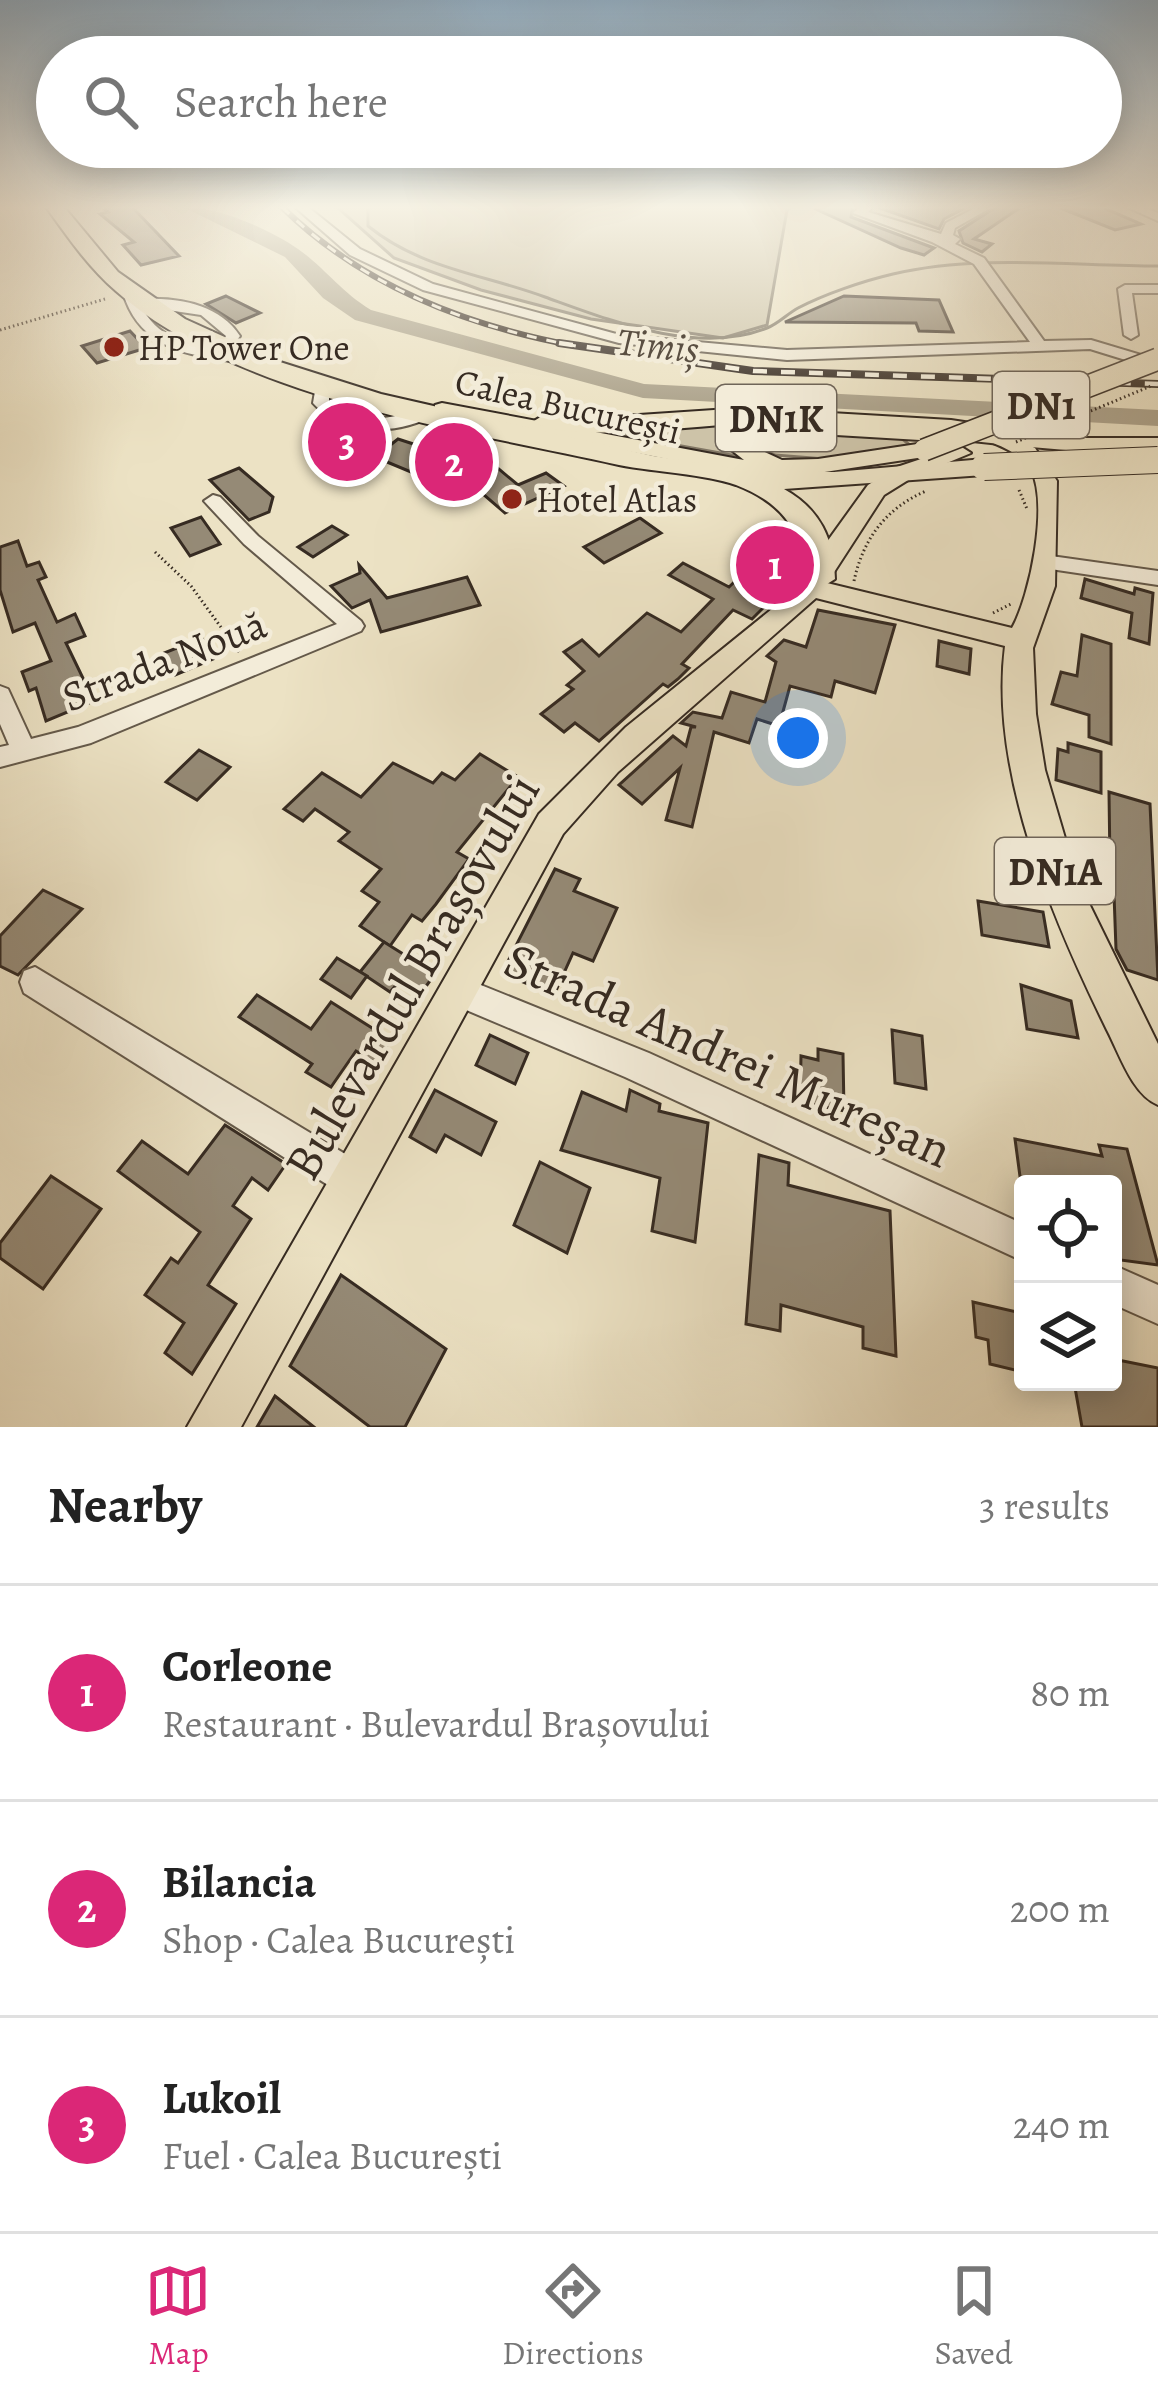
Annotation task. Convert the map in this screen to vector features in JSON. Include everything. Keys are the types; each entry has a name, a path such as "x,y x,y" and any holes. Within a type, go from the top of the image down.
{"highway":[{"name":"Calea București","path":"116,274 137,297 247,358 430,412 730,478 825,481 972,460 1158,460"},
{"name":"DN1K","path":"377,396 590,426 730,416 1024,465 1070,446 1158,446"},
{"name":"DN1K","path":"1024,465 1070,446"},
{"path":"730,478 801,512 817,537 815,584"}],"main road":[{"name":"Calea București","path":"377,396 701,462 785,467 924,450 1158,370"},
{"name":"DN1","path":"972,460 1158,370"},
{"path":"785,467 749,457 740,443 742,432 770,425 918,434 974,445 1024,465"},
{"name":"DN1A","path":"1024,465 1044,562 1039,602 1019,640 1026,765 1071,914 1158,1084"},
{"name":"Bulevardul Brașovului","path":"213,1427 535,849 581,787 815,584 868,498 903,472"},
{"path":"815,584 1019,640"}],"street":[{"path":"400,274 428,287 619,338 788,356 1038,343 1108,346 1158,370"},
{"path":"988,274 1038,343"},
{"path":"1108,346 1139,333 1125,289 1158,289"},
{"path":"137,297 136,315 175,347 247,358"},
{"path":"323,383 321,404 350,420 379,426 430,412"},
{"path":"1024,465 1050,474 1158,470"},
{"name":"Strada Nouă","path":"12,755 82,736 353,626 213,501"},
{"path":"1044,562 1158,578"},
{"path":"0,695 12,755"},
{"path":"35,982 352,1179"},
{"name":"Strada Andrei Mureșan","path":"456,991 637,1065 1014,1239"},
{"path":"1122,1288 1158,1305"}],"path":[{"path":"0,330 137,297"},
{"path":"1027,510 1024,465 1158,370"},
{"path":"865,591 854,583 856,568 884,518 896,503 938,488"},
{"path":"155,552 191,586 237,644 244,671"},
{"path":"990,614 1020,598"}],"shaded area":[{"path":"436,274 776,274 767,325 723,338 591,319"},
{"path":"751,421 740,430 748,458 587,429"},
{"path":"770,431 901,438 910,445 825,459 775,455 760,448"}],"building":[{"path":"226,296 260,313 236,323 206,304"},
{"path":"844,296 939,300 953,332 919,331 916,323 785,322"},
{"name":"HP Tower One","path":"130,331 146,348 97,363 82,346"},
{"path":"336,428 356,432 359,463 339,466"},
{"path":"398,439 435,451 448,441 492,456 488,460 518,485 546,473 564,486 505,513 461,475 447,487 375,457"},
{"path":"239,468 273,497 269,512 249,520 210,480"},
{"path":"201,517 220,544 190,556 171,528"},
{"path":"640,518 661,533 604,563 584,547"},
{"path":"332,526 347,535 313,557 298,547"},
{"path":"18,541 27,566 39,562 46,577 38,580 57,622 75,614 85,636 66,643 94,701 46,721 36,688 29,691 22,672 51,661 35,623 13,632 0,590 0,547"},
{"path":"683,563 729,587 748,569 763,576 756,583 778,593 752,619 733,610 682,664 689,668 678,679 668,687 663,684 599,741 575,723 564,732 541,714 573,689 567,685 584,671 564,652 582,640 599,656 647,613 681,632 713,599 669,575"},
{"path":"359,565 387,598 467,577 480,605 381,632 370,600 352,608 331,586 360,573"},
{"path":"1085,579 1134,594 1135,588 1153,593 1149,644 1129,638 1132,613 1081,598"},
{"path":"818,610 895,625 875,693 835,681 831,697 790,686 779,726 757,719 749,743 714,732 692,827 666,820 680,768 642,804 619,785 673,736 686,746 691,727 696,727 681,723 693,712 722,718 731,692 765,702 776,662 767,656 784,640 806,647"},
{"path":"1082,635 1111,644 1111,744 1089,737 1089,715 1052,704 1061,672 1077,676"},
{"path":"202,638 213,659 175,675 164,653"},
{"path":"939,641 971,649 969,674 937,666"},
{"path":"1068,743 1101,752 1101,793 1056,780 1058,749 1068,752"},
{"path":"199,750 230,767 197,800 166,782"},
{"path":"480,754 518,777 457,852 469,859 436,904 422,921 412,915 390,946 360,926 379,902 362,891 381,869 339,841 349,832 315,809 303,821 284,809 322,773 361,797 393,763 433,783 442,773 455,780"},
{"path":"1109,792 1150,804 1158,980 1127,970 1116,949 1114,894 1089,886 1089,859 1110,865"},
{"path":"555,869 580,879 574,891 617,908 593,961 573,953 554,995 502,973"},
{"path":"43,890 82,909 18,975 0,966 0,936"},
{"path":"978,901 1043,912 1049,947 982,935"},
{"path":"384,942 435,974 419,996 398,983 390,992 360,972"},
{"path":"337,958 367,976 351,998 321,979"},
{"path":"1021,985 1071,1001 1078,1038 1027,1029"},
{"path":"257,995 311,1029 331,1002 391,1040 375,1063 356,1051 331,1087 306,1072 312,1064 239,1017"},
{"path":"892,1030 922,1036 926,1089 895,1083"},
{"path":"490,1035 528,1053 515,1084 476,1065"},
{"path":"818,1049 843,1054 844,1111 800,1102 801,1056 818,1060"},
{"path":"435,1090 496,1122 481,1155 445,1135 436,1152 410,1137"},
{"path":"630,1090 660,1104 659,1111 708,1123 695,1242 652,1231 660,1178 561,1150 582,1092 626,1111"},
{"path":"225,1125 286,1164 268,1190 252,1178 233,1206 251,1219 208,1285 236,1304 192,1374 165,1353 184,1323 145,1295 171,1258 178,1263 200,1232 118,1171 142,1141 188,1174"},
{"path":"1015,1139 1102,1156 1099,1145 1127,1149 1158,1265 1122,1260 1122,1175 1020,1175"},
{"path":"759,1155 789,1163 788,1185 890,1211 896,1356 863,1348 863,1327 781,1305 780,1331 746,1324"},
{"path":"540,1162 590,1188 567,1253 514,1225"},
{"path":"51,1176 101,1209 43,1289 0,1258 0,1243"},
{"path":"341,1275 446,1349 405,1427 370,1427 290,1366"},
{"path":"973,1302 1014,1311 1014,1370 990,1364 988,1340 976,1337"},
{"path":"1122,1361 1158,1368 1158,1427 1082,1427 1076,1391 1122,1391"},
{"path":"275,1396 314,1427 257,1427"}],"waterway":[{"name":"Timiș","path":"311,274 330,294 363,315 643,391 1158,418"},
{"path":"472,274 654,332 712,338 740,336 771,326 844,288 898,274"}],"railway":[{"path":"370,274 456,314 565,344"},
{"path":"559,343 565,344"},
{"path":"565,344 753,371 1158,384"},
{"path":"565,344 576,346"}],"place":[{"name":"HP Tower One","path":"114,347"},
{"name":"Lukoil","path":"347,442"},
{"name":"Bilancia","path":"454,462"},
{"name":"Hotel Atlas","path":"512,499"},
{"name":"Corleone","path":"775,565"}]}
